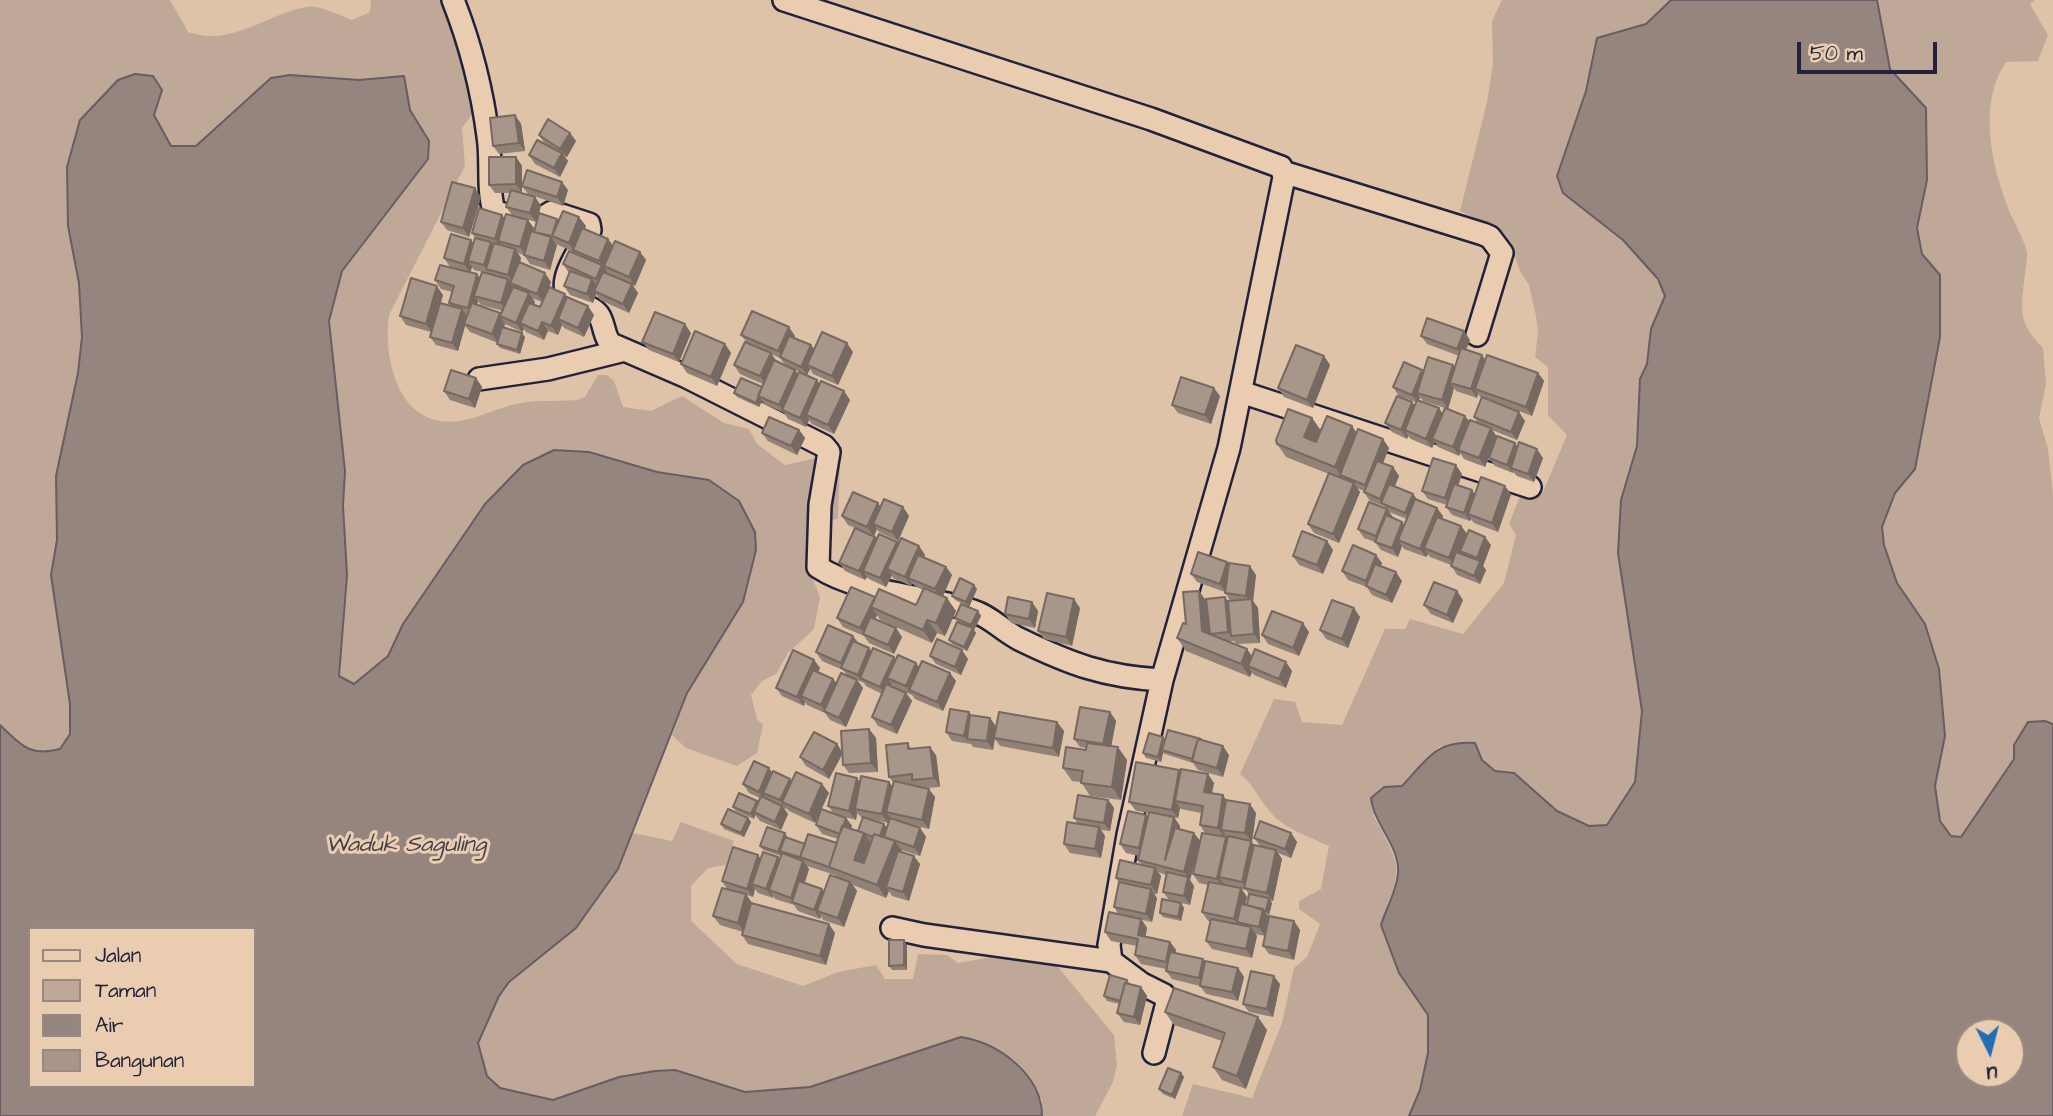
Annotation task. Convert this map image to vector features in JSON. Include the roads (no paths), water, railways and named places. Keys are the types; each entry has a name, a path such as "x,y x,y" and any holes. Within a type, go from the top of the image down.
{"street":[{"path":"453,0 478,81 488,136 490,200 494,211 533,224 552,212 589,224 590,230 581,249 570,263 567,291 569,297 591,307 600,316 606,339 824,446 829,452 816,561 822,570 844,579 978,612 1016,638 1083,667 1114,677 1162,680"},
{"path":"784,0 1151,119 1272,162 1281,167 1283,172 1229,448 1162,680 1128,835 1109,946 1111,961"},
{"path":"1283,172 1490,237 1502,253 1477,335"},
{"path":"479,379 548,369 625,350"},
{"path":"1241,392 1530,486"},
{"path":"892,928 924,935 1111,961 1142,985 1164,995 1167,1003 1154,1053"}],"water":[{"path":"1671,0 1877,0 1890,69 1926,108 1927,180 1917,228 1922,254 1940,275 1940,337 1915,469 1895,493 1882,527 1884,545 1897,583 1925,624 1939,669 1945,736 1935,786 1940,821 1951,836 1961,837 2014,759 2014,745 2028,722 2045,721 2053,724 2053,1116 1409,1116 1420,1090 1428,1053 1428,1015 1399,973 1381,925 1396,886 1398,863 1371,798 1384,787 1402,786 1441,748 1461,743 1475,743 1482,760 1495,771 1514,773 1557,811 1589,826 1607,825 1635,782 1642,711 1618,553 1621,500 1637,446 1640,379 1647,364 1651,329 1665,296 1658,279 1623,240 1563,193 1557,176 1586,91 1597,38 1646,24"},
{"name":"Waduk Saguling","path":"135,74 153,76 162,90 154,115 171,146 196,146 271,78 290,75 359,80 404,76 410,110 429,141 428,159 342,271 329,321 345,471 343,506 347,575 339,676 354,684 388,656 403,624 485,504 523,465 554,450 589,452 657,472 709,480 739,501 755,532 756,550 743,602 687,693 618,869 576,928 509,982 499,996 478,1043 487,1076 500,1088 553,1100 619,1077 655,1071 675,1070 745,1092 810,1087 961,1037 990,1046 1016,1063 1035,1087 1042,1116 0,1116 0,725 26,748 40,751 60,749 70,734 70,704 51,575 57,540 56,476 78,373 82,337 79,283 68,226 67,167 80,120 118,80"}]}
